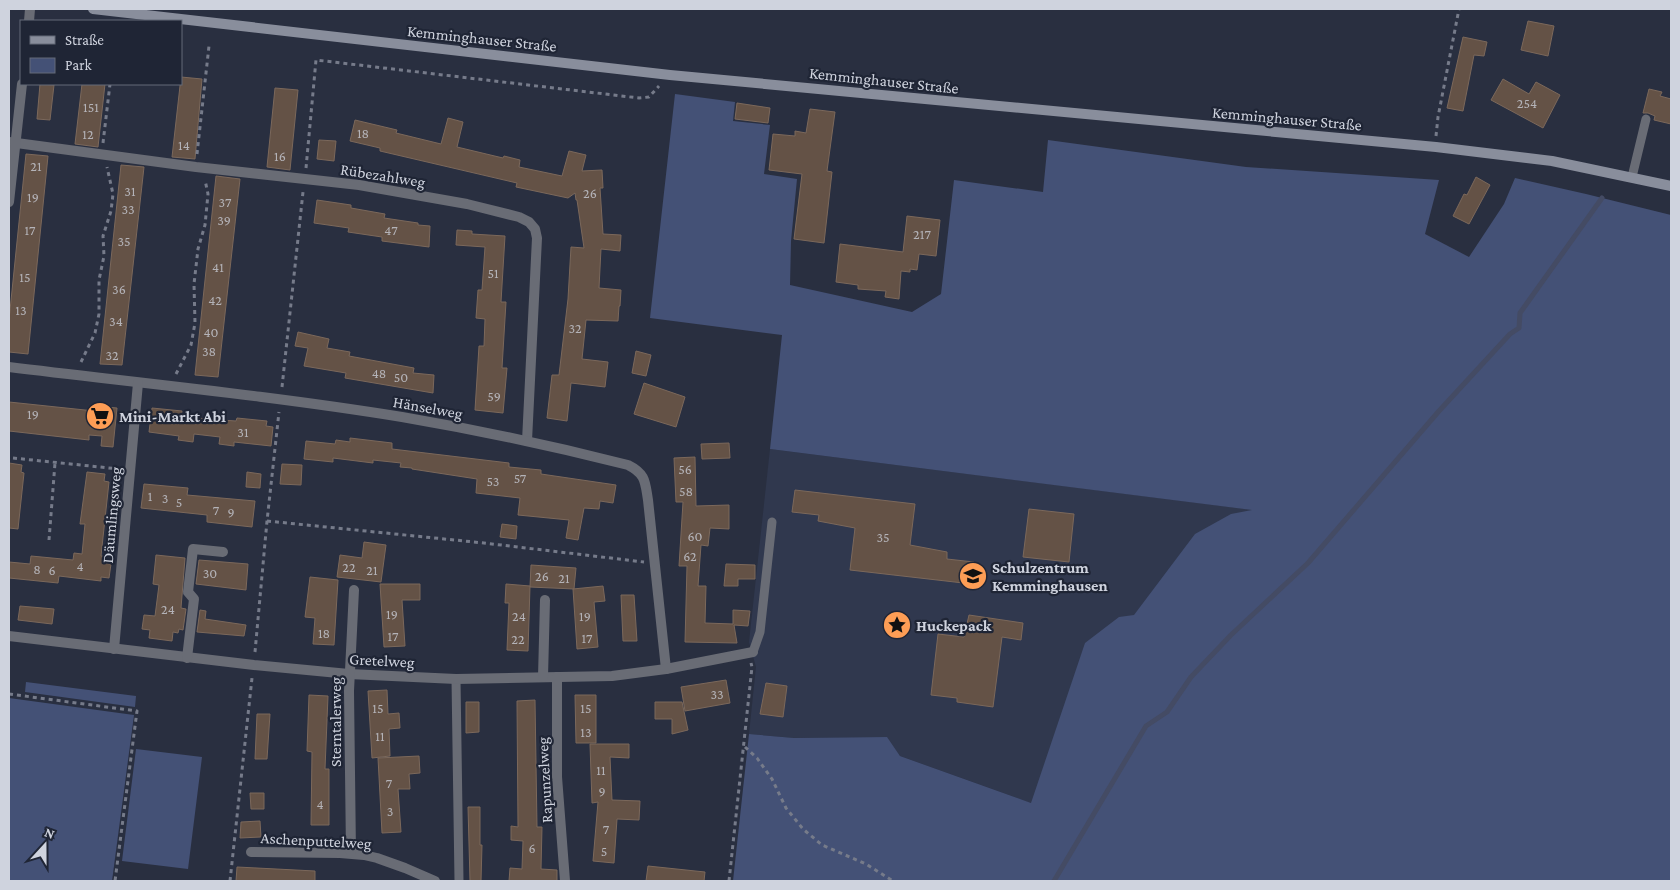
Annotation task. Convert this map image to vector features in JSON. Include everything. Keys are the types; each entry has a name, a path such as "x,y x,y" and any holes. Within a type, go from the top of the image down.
{"main road":[{"name":"Kemminghauser Straße","path":"93,9 670,75 1436,147 1552,161 1671,186"}],"street":[{"path":"9,202 12,143 22,85"},
{"name":"Rübezahlweg","path":"12,143 196,167 359,185 467,204 519,217 529,222 535,229 537,238 527,441"},
{"name":"Hänselweg","path":"9,367 402,417 527,441 628,465 638,470 643,477 648,500 666,669"},
{"name":"Däumlingsweg","path":"114,649 138,383"},
{"path":"187,658 194,599 188,592 193,549 223,552"},
{"name":"Sterntalerweg","path":"351,853 349,674 354,590"},
{"path":"543,677 545,600"},
{"name":"Gretelweg","path":"9,636 187,658 349,674 456,678 612,676 666,669 751,652"},
{"name":"Rapunzelweg","path":"557,677 556,777 565,881"},
{"name":"Aschenputtelweg","path":"251,852 351,853 378,858 435,881"}],"lane":[{"path":"1632,177 1646,119"},
{"path":"751,652 760,632 772,522"},
{"path":"456,678 460,881"}],"path":[{"path":"1436,147 1438,117 1459,9"},
{"path":"196,167 209,46"},
{"path":"306,172 316,60 639,98 648,97 670,75"},
{"path":"102,155 110,85"},
{"path":"81,362 95,333 99,319 99,280 104,256 103,236 112,194 108,172"},
{"path":"176,374 191,345 195,323 194,284 198,249 205,225 208,194 206,184"},
{"path":"282,388 304,186"},
{"path":"255,654 279,412"},
{"path":"13,458 130,470"},
{"path":"49,540 55,463"},
{"path":"267,521 484,543 655,564"},
{"path":"729,881 752,667 751,652"},
{"path":"230,881 252,678"},
{"path":"9,694 137,711 115,881"},
{"path":"744,747 757,758 772,779 786,808 803,829 822,845 866,864 893,881"}],"shaded area":[{"name":"Schulzentrum Kemminghausen","path":"770,449 1254,510 1056,812 900,756 886,737 794,738 749,734 756,667 749,642"}],"green space":[{"path":"675,94 735,102 733,121 770,125 764,174 797,179 791,241 790,285 912,312 941,294 954,180 1043,192 1048,140 1246,167 1439,180 1425,234 1469,257 1504,204 1515,178 1671,215 1671,881 733,881 749,734 794,738 887,737 900,756 1031,803 1085,643 1119,617 1134,615 1195,534 1231,514 1252,510 770,449 782,335 650,318"},
{"path":"26,682 136,696 135,707 25,692"},
{"path":"9,698 134,715 112,881 9,881"},
{"path":"136,749 202,757 188,869 122,861"}],"building":[{"path":"1528,21 1554,26 1548,56 1521,50"},
{"path":"1463,37 1487,42 1484,56 1474,55 1463,111 1447,108"},
{"path":"182,77 202,79 195,159 172,157"},
{"path":"1503,79 1529,94 1536,82 1560,95 1543,128 1491,100"},
{"path":"40,85 54,85 50,120 37,119"},
{"path":"82,85 105,85 98,147 75,144"},
{"path":"275,88 298,90 290,170 267,167"},
{"path":"1649,89 1662,92 1660,96 1671,99 1671,124 1654,120 1655,116 1643,113"},
{"path":"737,103 770,108 768,123 735,119"},
{"path":"810,109 835,112 827,171 832,172 824,243 794,239 802,174 769,170 773,134 795,136 795,131 806,133"},
{"path":"448,118 463,122 457,147 520,160 519,167 562,176 569,151 586,155 582,171 602,170 603,188 600,188 603,234 621,235 620,251 601,249 599,288 621,290 618,321 586,320 582,359 608,362 605,387 571,383 567,421 547,418 552,375 559,375 568,299 571,247 584,248 575,193 568,198 516,187 517,183 380,151 380,148 350,141 355,120 397,130 396,133 441,144"},
{"path":"319,140 336,141 334,161 317,159"},
{"path":"26,154 48,156 28,354 9,352 9,320"},
{"path":"121,165 144,167 122,365 100,364"},
{"path":"216,176 240,179 218,377 195,375"},
{"path":"1476,177 1490,185 1469,224 1453,216 1464,194 1467,195"},
{"path":"317,200 351,205 351,208 385,214 384,218 430,226 429,247 382,241 382,237 348,232 349,228 314,223"},
{"path":"907,216 940,220 936,256 919,254 917,270 910,269 910,272 901,271 899,299 885,297 886,291 858,289 858,285 836,282 840,244 903,252"},
{"path":"457,230 472,231 472,234 505,236 501,302 506,302 502,368 507,368 503,413 475,410 479,346 484,346 485,319 476,318 478,290 482,290 485,247 456,245"},
{"path":"298,332 329,339 327,348 350,352 349,356 414,368 413,373 434,375 433,393 345,378 346,373 304,366 308,348 295,346"},
{"path":"636,351 651,355 646,376 632,373"},
{"path":"644,383 685,397 676,427 634,414"},
{"path":"9,402 104,412 105,407 117,408 113,447 101,446 102,436 89,435 89,440 9,431"},
{"path":"152,408 182,411 181,416 207,419 236,421 237,418 267,421 266,426 273,427 271,446 234,442 234,446 219,444 220,437 194,434 193,442 178,440 179,436 149,432"},
{"path":"350,438 392,443 392,449 509,463 509,467 541,470 541,474 616,485 613,503 600,501 599,509 584,508 578,540 566,538 569,520 518,515 520,498 476,493 477,479 400,467 401,463 373,460 373,463 333,458 333,462 304,459 306,441 335,444 336,440 350,442"},
{"path":"729,443 730,458 702,459 701,444"},
{"path":"695,457 696,506 729,505 729,529 710,528 708,546 701,545 698,586 706,586 705,623 733,624 733,610 750,611 748,626 734,625 737,643 685,642 687,566 679,566 683,502 676,502 674,458"},
{"path":"9,463 22,465 21,472 24,473 18,529 9,528"},
{"path":"282,464 302,465 301,485 280,484"},
{"path":"87,472 105,474 104,481 109,482 101,556 104,556 103,563 111,564 109,578 101,577 101,581 59,576 58,583 9,578 9,562 30,564 31,556 73,560 74,553 82,554 85,524 80,524"},
{"path":"247,472 261,474 260,488 246,487"},
{"path":"144,484 188,488 187,495 255,501 252,527 207,522 207,515 141,508"},
{"path":"795,490 915,504 910,545 947,552 947,559 974,562 972,584 850,570 855,528 818,521 819,515 792,512"},
{"path":"1029,509 1074,514 1069,562 1023,557"},
{"path":"502,524 517,526 516,539 500,537"},
{"path":"364,542 386,545 381,582 337,577 340,555 362,558"},
{"path":"156,555 185,558 181,608 186,609 183,630 179,629 178,633 173,632 172,641 149,638 150,630 142,629 144,615 155,616 159,585 153,584"},
{"path":"199,560 248,564 246,590 196,584"},
{"path":"726,564 755,565 755,579 738,579 738,586 724,586"},
{"path":"531,565 576,568 574,589 530,587"},
{"path":"310,577 338,580 334,645 313,644 315,618 305,617"},
{"path":"380,584 420,584 420,600 402,600 405,646 384,647"},
{"path":"506,584 530,586 528,651 507,650 509,603 505,603"},
{"path":"603,586 605,601 594,602 598,647 577,649 573,589"},
{"path":"621,595 634,595 637,641 623,641"},
{"path":"20,606 54,609 52,624 18,620"},
{"path":"200,610 206,611 205,619 246,625 244,636 197,632"},
{"path":"969,615 1023,623 1021,640 1002,637 993,707 957,702 957,698 931,695 938,634 964,637"},
{"path":"726,680 730,703 685,711 681,687"},
{"path":"766,683 787,686 783,717 760,714"},
{"path":"387,690 388,714 399,713 400,728 389,729 390,756 372,758 368,691"},
{"path":"309,695 328,696 325,769 329,769 329,825 311,825 312,752 307,751"},
{"path":"575,695 596,695 596,743 576,743"},
{"path":"535,700 537,827 542,827 541,869 557,870 557,881 509,881 510,868 522,869 523,841 511,840 511,826 518,827 517,701"},
{"path":"466,702 479,702 479,732 466,733"},
{"path":"655,702 682,702 688,730 672,734 672,719 655,719"},
{"path":"257,714 270,714 267,759 255,759"},
{"path":"590,744 629,744 629,758 610,757 612,800 640,801 639,820 617,819 614,863 593,861 598,802 592,803"},
{"path":"419,756 420,773 409,774 410,789 398,789 401,832 382,833 378,758"},
{"path":"250,793 264,793 264,809 251,809"},
{"path":"468,807 480,807 481,881 470,881"},
{"path":"260,821 261,837 240,838 241,822"},
{"path":"648,866 705,872 704,881 646,881"},
{"path":"237,867 315,871 315,881 236,881"}],"waterway":[{"path":"1054,881 1146,726 1167,712 1191,677 1231,635 1308,563 1439,411 1510,334 1519,328 1520,313 1602,198"}],"place":[{"name":"Mini-Markt Abi","path":"100,416"},
{"name":"Schulzentrum Kemminghausen","path":"973,576"},
{"name":"Huckepack","path":"897,625"}]}
